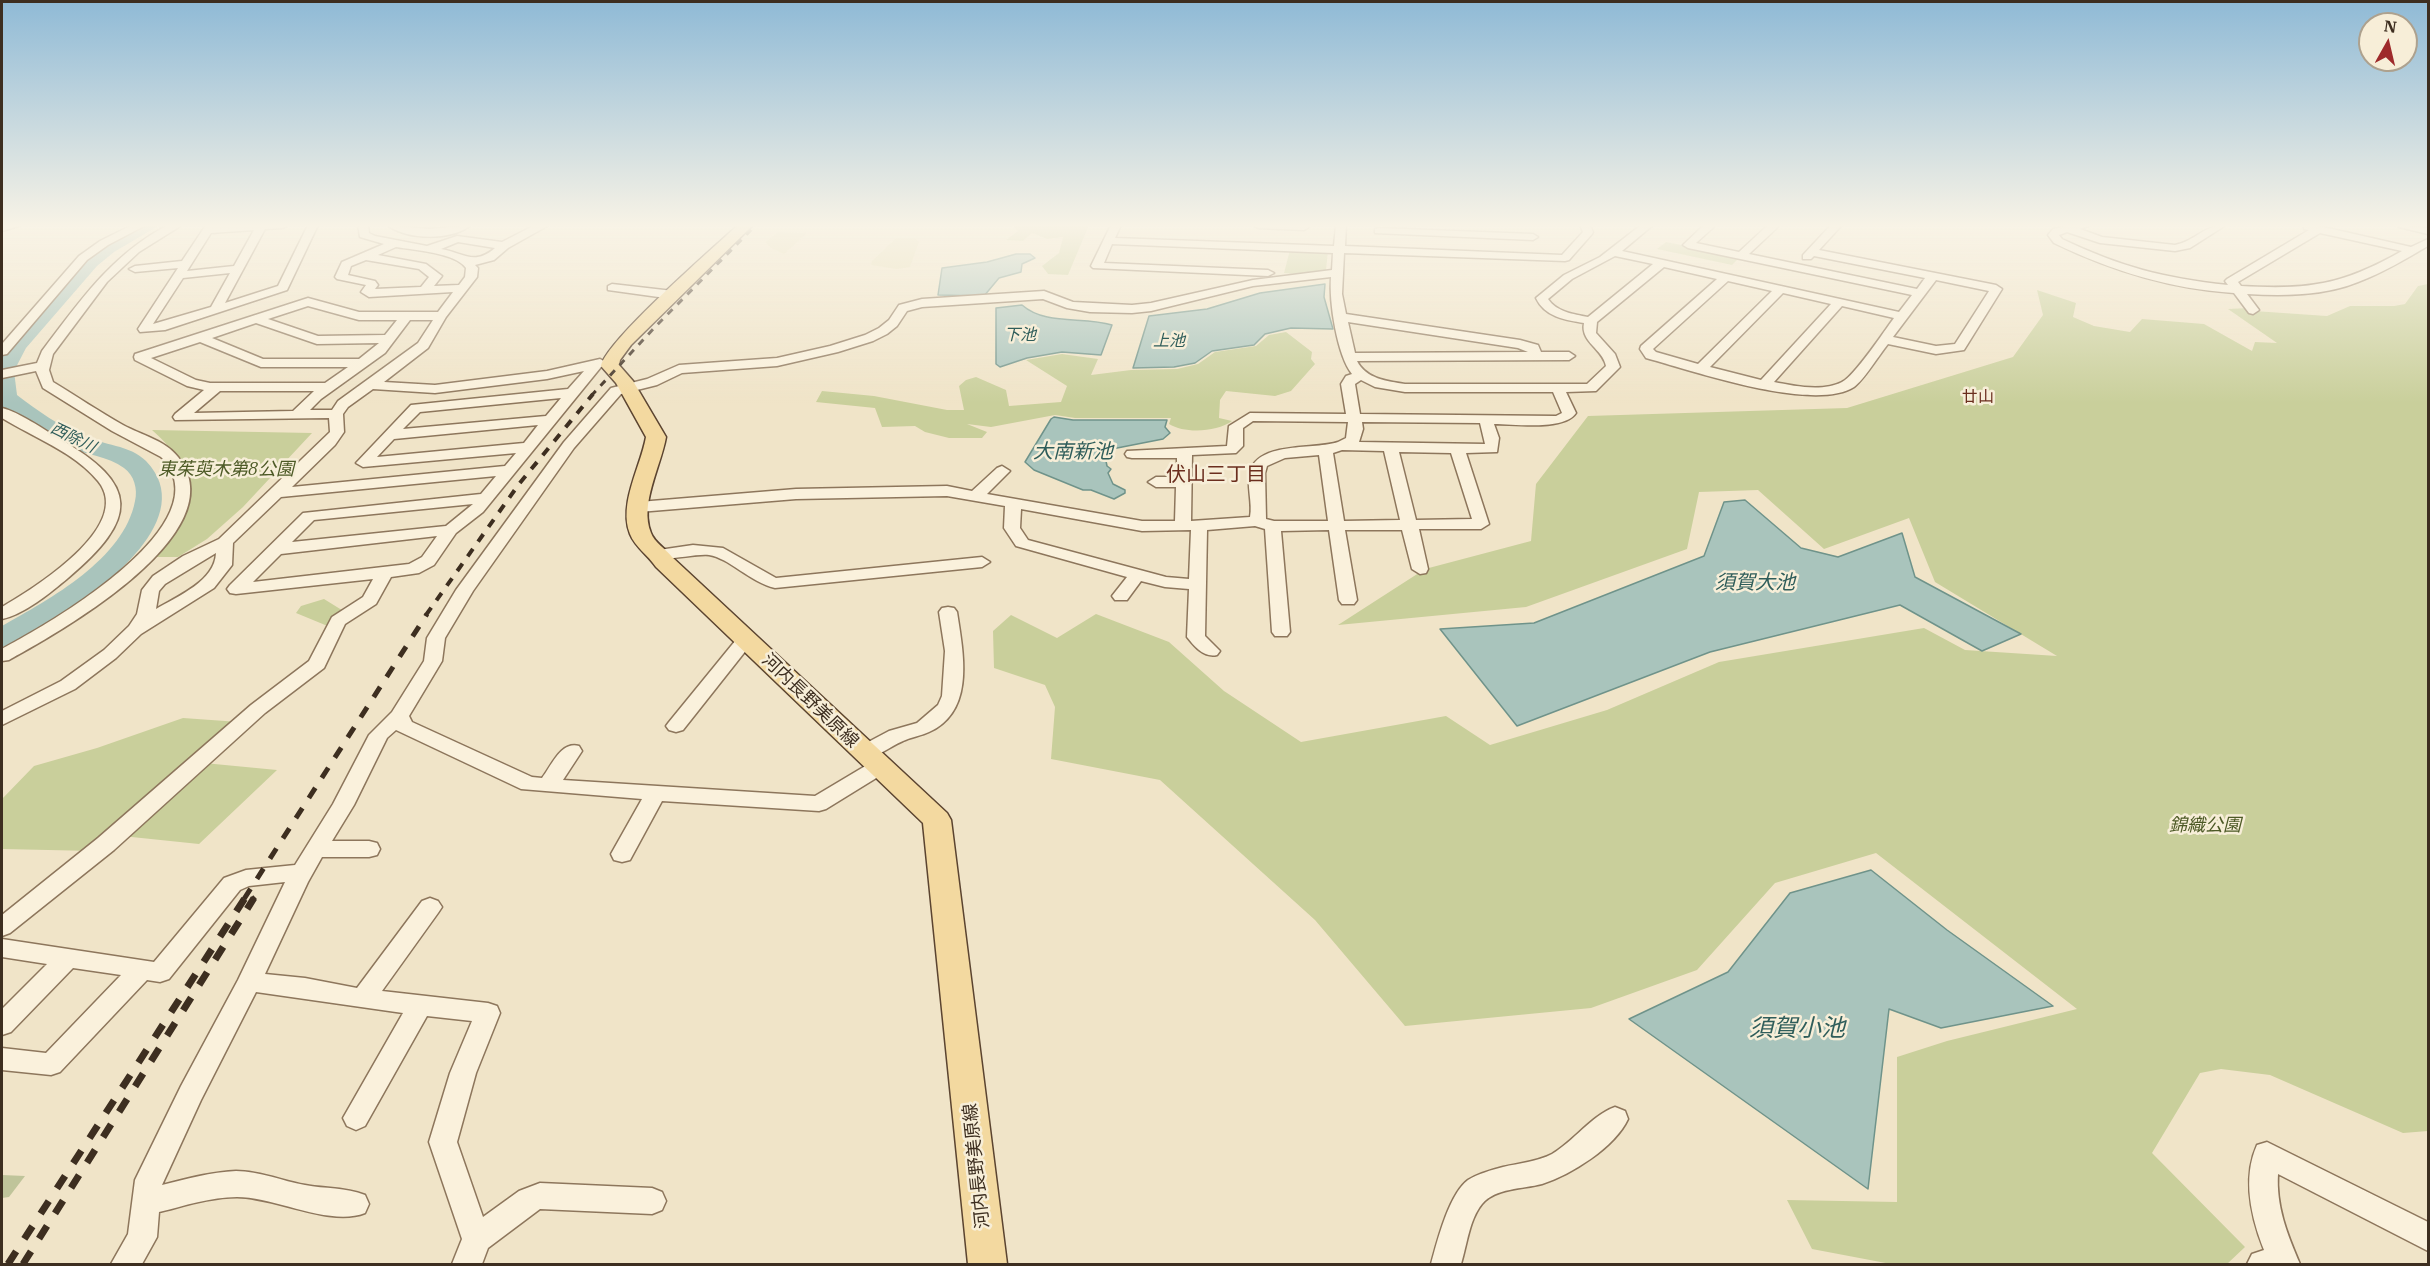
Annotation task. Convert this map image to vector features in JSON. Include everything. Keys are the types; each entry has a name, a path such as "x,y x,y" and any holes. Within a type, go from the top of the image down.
{"main road":[{"path":"604,363 684,284"},
{"name":"河内長野美原線","path":"604,363 610,366 628,388 656,437 639,507 637,526 647,544 937,820 988,1264"}],"street":[{"path":"2,351 60,284"},
{"path":"2,374 38,367 101,284"},
{"path":"172,284 144,329 154,329 215,310 283,288 285,284"},
{"path":"215,310 230,284"},
{"path":"372,284 367,292 369,293 462,288"},
{"path":"424,290 429,284"},
{"path":"135,630 146,614 151,590 159,580 189,560 225,542 278,493 330,442 337,432 336,414 343,404 423,345 464,284"},
{"path":"126,1264 142,1237 150,1180 154,1170 302,872 343,805 379,735 399,716 433,661 436,638 465,590 510,524 569,445 610,396 616,391 652,382 679,369 694,366 766,363 833,349 869,338 883,331 903,308 922,303 1044,295 1071,305 1132,309 1160,305 1248,284"},
{"path":"1336,284 1336,294 1350,357 1355,370 1361,376 1380,384 1405,388 1558,389 1591,388 1613,367 1610,355 1590,335 1588,327 1591,321 1635,284"},
{"path":"1559,284 1542,298 1545,305 1551,310 1591,321"},
{"path":"1718,284 1646,349 1651,356 1766,384 1807,392 1827,392 1845,388 1855,378 1926,284"},
{"path":"1758,284 1902,315"},
{"path":"1876,284 1919,293"},
{"path":"1884,339 1936,350 1959,347 1996,289 1972,284"},
{"path":"2201,284 2279,292 2339,284"},
{"path":"2233,284 2253,310"},
{"path":"612,288 673,295"},
{"path":"1702,368 1781,289"},
{"path":"331,387 215,388 192,383 140,357 308,302 350,315 441,316"},
{"path":"1766,384 1839,302"},
{"path":"297,415 316,396 364,363 390,339 406,317"},
{"path":"1341,317 1520,344 1533,348 1535,355"},
{"path":"256,319 308,339 390,339"},
{"path":"200,337 261,363 274,365 364,363"},
{"path":"1350,357 1569,356"},
{"path":"370,385 435,389 547,375 604,363"},
{"path":"486,498 309,516 236,588 385,572 413,568 428,561 450,530 477,509 572,393 604,363"},
{"path":"2,656 75,614 141,563 169,530 177,516 184,485 173,460 152,444 110,423 48,385 38,367"},
{"path":"1333,448 1355,437 1348,381 1361,376"},
{"path":"215,388 180,417 336,414"},
{"path":"1132,454 1185,454 1185,452 1231,450 1236,446 1236,426 1250,417 1486,420 1563,418 1569,413 1558,389"},
{"path":"527,447 363,463 416,408 572,393"},
{"path":"2,412 61,446 99,475 111,489 112,505 108,522 88,551 62,575 30,598 2,614"},
{"path":"390,435 550,420"},
{"path":"639,507 824,492 947,491 1142,526 1246,524 1255,521 1259,516 1257,473 1261,464 1279,456 1333,448 1492,449 1492,438 1486,420"},
{"path":"1333,448 1336,525 1348,600"},
{"path":"1391,448 1420,569"},
{"path":"1255,521 1273,526 1481,525 1457,449"},
{"path":"1185,454 1184,482 1198,585 1196,637 1211,651"},
{"path":"278,493 508,470"},
{"path":"976,496 1002,471"},
{"path":"1156,482 1184,482"},
{"path":"1013,503 1012,528 1022,543 1165,582 1198,585"},
{"path":"1273,526 1281,632"},
{"path":"276,549 450,530"},
{"path":"2,719 68,686 110,654 135,630 208,584 224,565 225,542"},
{"path":"659,555 683,551 716,552 766,581 775,583 982,562"},
{"path":"2,927 106,844 258,709 317,664 338,621 370,600 385,572"},
{"path":"1121,596 1137,575"},
{"path":"399,716 404,726 528,784 819,804 872,760 896,736 924,727 945,708 952,696 954,651 948,612"},
{"path":"676,726 746,639"},
{"path":"548,786 572,751"},
{"path":"622,854 656,793"},
{"path":"316,849 369,849"},
{"path":"2,948 160,972 232,884 246,878 302,872"},
{"path":"363,999 430,907"},
{"path":"2,1025 68,958"},
{"path":"2,1059 51,1064 142,969"},
{"path":"249,982 305,988 363,999 488,1012 463,1073 443,1142 472,1252 529,1200 540,1196 652,1201"},
{"path":"356,1118 420,1006"},
{"path":"1446,1264 1465,1208 1473,1194 1485,1186 1549,1169 1598,1135 1615,1119"},
{"path":"2276,1263 2266,1215 2263,1170 2267,1154 2428,1237"},
{"path":"147,1202 194,1190 237,1184 273,1189 304,1198 355,1203"}],"green space":[{"name":"錦織公園","path":"2428,284 2428,1131 2403,1133 2270,1075 2221,1069 2200,1073 2152,1153 2245,1247 2227,1264 1891,1264 1812,1249 1787,1200 1897,1202 1897,1057 1947,1041 2077,1009 1876,853 1775,883 1697,970 1591,1008 1405,1026 1315,920 1160,780 1051,759 1055,707 1045,685 994,668 993,631 1011,615 1057,638 1096,614 1169,642 1224,691 1301,742 1446,716 1490,745 1607,710 1719,662 1924,628 1965,650 2057,656 1935,582 1909,518 1824,549 1758,490 1699,492 1687,549 1526,607 1338,625 1425,569 1531,541 1536,484 1588,416 1847,408 2013,357 2043,315 2037,290 2076,303 2073,317 2094,326 2130,332 2142,319 2204,324 2252,351 2255,342 2277,343 2228,309 2248,308 2254,311 2327,316 2350,306 2405,304 2418,286"},
{"path":"1286,332 1312,352 1311,359 1315,364 1291,391 1275,396 1226,391 1220,400 1219,418 1232,421 1218,428 1183,429 1169,424 1171,418 1075,418 1055,415 991,427 967,424 987,432 982,438 949,438 925,432 915,426 882,427 875,408 816,402 822,391 874,396 947,410 964,410 959,386 966,380 976,377 1006,390 1009,406 1061,402 1067,386 1026,360 1062,354 1098,359 1091,375 1131,370 1177,369 1198,364 1215,352 1256,346 1269,335"},
{"name":"東茱萸木第8公園","path":"152,430 312,433 243,507 207,539 178,557 154,557 184,521 189,502 189,490 183,468 177,458"},
{"path":"324,599 345,612 330,627 296,613 301,606"},
{"path":"183,718 239,722 94,851 2,849 2,799 34,766 97,748"},
{"path":"204,763 277,770 199,844 122,836"},
{"path":"2,1175 25,1176 9,1197 2,1198"}],"water":[{"path":"940,284 994,284 984,296 938,295"},
{"name":"上池","path":"1325,284 1324,297 1333,329 1291,328 1265,334 1254,345 1212,351 1195,363 1174,367 1133,368 1149,316 1207,309 1260,293"},
{"name":"下池","path":"1022,305 1042,316 1112,325 1101,355 1062,352 1027,358 1000,367 996,364 996,308"},
{"name":"大南新池","path":"1054,417 1073,420 1167,420 1165,427 1170,433 1163,439 1112,449 1106,461 1107,466 1111,469 1108,473 1113,484 1125,490 1125,493 1114,499 1091,490 1083,490 1034,470 1025,462"},
{"name":"須賀大池","path":"1745,500 1801,548 1838,557 1902,533 1915,577 2021,634 1982,651 1900,605 1710,652 1517,726 1440,629 1534,623 1704,556 1724,502"},
{"name":"須賀小池","path":"1871,870 1947,930 2053,1006 1941,1028 1889,1009 1868,1189 1629,1019 1728,972 1790,893"}],"waterway":[{"name":"西除川","path":"2,638 44,614 92,580 114,561 132,540 145,519 149,492 147,482 136,465 119,455 67,438 48,428 6,398 3,371 16,346 71,284"}],"railway":[{"path":"591,396 698,284"},
{"path":"426,615 519,484 593,394"},
{"path":"244,899 427,614"},
{"path":"8,1264 245,898"},
{"path":"23,1264 254,898"}],"district":[{"name":"廿山","path":"1978,397"},
{"name":"伏山三丁目","path":"1216,475"}]}
